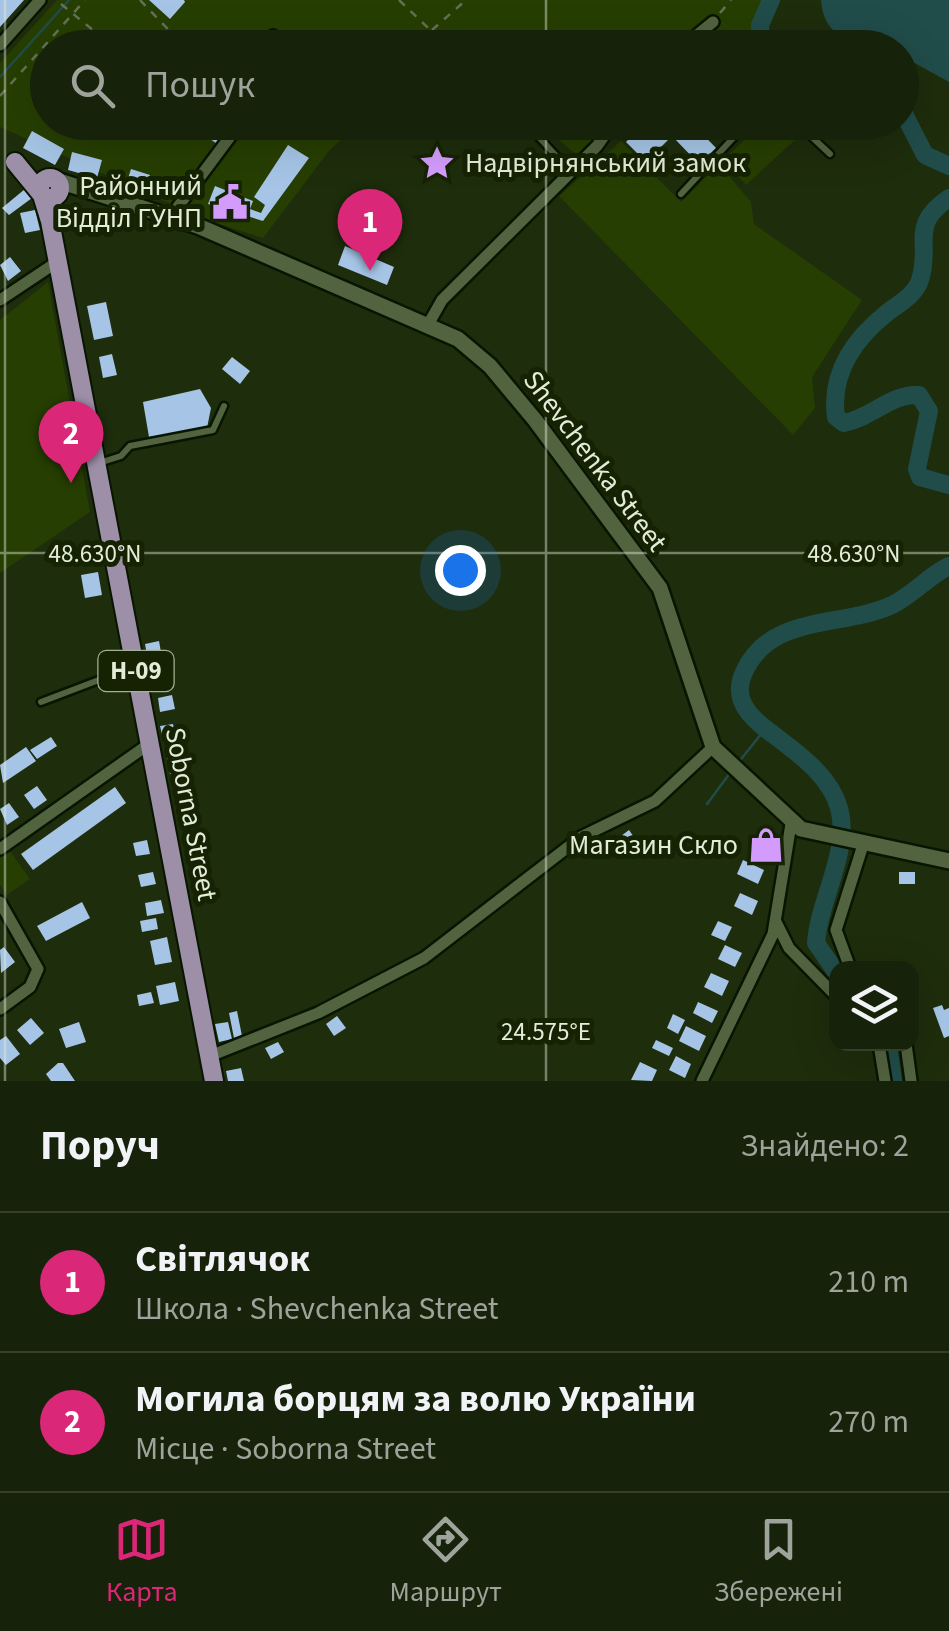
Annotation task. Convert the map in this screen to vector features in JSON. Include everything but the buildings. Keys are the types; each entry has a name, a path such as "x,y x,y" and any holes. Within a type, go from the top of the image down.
{"main road":[{"path":"0,150 52,189"},
{"name":"Н-09","path":"52,189 50,221 57,262"},
{"name":"Soborna Street","path":"57,262 214,1081"}],"street":[{"path":"0,44 40,0"},
{"path":"702,30 712,22"},
{"path":"171,216 227,140"},
{"path":"429,323 442,300 599,140"},
{"name":"Shevchenka Street","path":"52,189 88,189 171,216 429,323 458,339 490,366 660,588 713,748 791,824 814,834 949,862"},
{"path":"0,300 57,262"},
{"path":"0,850 149,744"},
{"path":"210,1056 318,1013 424,958 581,837 656,800 713,748"},
{"path":"702,1081 776,922 791,824"},
{"path":"847,961 836,930 859,844"},
{"path":"0,902 38,969 30,987 0,1009"},
{"path":"776,922 789,948 829,989"},
{"path":"880,1051 884,1081"},
{"path":"907,1051 911,1081"}],"lane":[{"path":"542,140 571,172"},
{"path":"681,194 731,140"},
{"path":"815,140 830,154"},
{"path":"98,463 121,456 130,446 213,430 224,406"},
{"path":"41,702 135,666"}],"path":[{"path":"58,30 85,0"},
{"path":"140,0 169,30"},
{"path":"400,0 431,30 466,0"},
{"path":"712,22 730,0"},
{"path":"62,4 92,30"},
{"path":"0,96 30,62"}],"green space":[{"path":"57,0 771,0 753,30 30,30 30,140 341,140 263,238 204,219 0,127 0,63"},
{"path":"559,140 594,140 578,156"},
{"path":"745,140 795,140 746,185 723,160"},
{"path":"621,141 681,202 719,164 751,202 754,224 862,300 812,377 815,408 793,435 559,196"},
{"path":"48,282 90,512 0,573 0,320"},
{"path":"10,851 30,879 7,895 0,885 0,858"}],"water":[{"path":"821,0 949,0 949,82 919,65 919,30 834,30 824,15"}],"waterway":[{"path":"42,30 69,0"},
{"path":"760,30 771,0"},
{"path":"0,77 30,44"},
{"path":"917,140 925,155 949,166"},
{"path":"949,198 936,208 925,226 918,285 855,345 841,371 835,401 836,417 844,423 900,398 919,395 929,411 917,469 920,477 949,485"},
{"path":"829,962 816,943 841,841 839,808 817,771 749,713 740,694 741,680 756,653 771,640 809,625 892,605 949,566"},
{"path":"738,763 766,728"},
{"path":"707,804 730,773"},
{"path":"889,1051 893,1081"}],"place":[{"name":"Надвірнянський замок","path":"437,163"},
{"name":"Районний Відділ ГУНП","path":"230,202"},
{"name":"Світлячок","path":"370,271"},
{"name":"Могила борцям за волю України","path":"71,483"},
{"name":"Магазин Скло","path":"766,845"}]}
